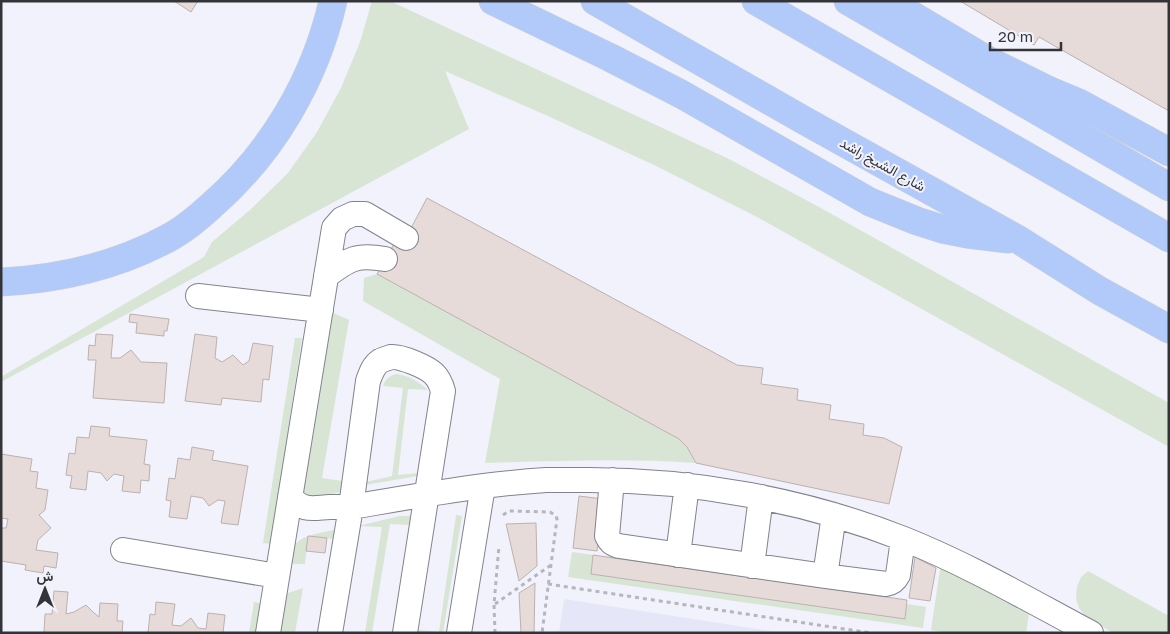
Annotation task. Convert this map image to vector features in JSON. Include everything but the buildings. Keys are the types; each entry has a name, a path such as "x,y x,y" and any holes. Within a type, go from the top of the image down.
{"highway":[{"path":"1,282 34,279 94,268 148,248 174,235 198,218 248,169 278,130 294,104 312,68 333,1"},
{"path":"493,1 681,94 870,202 942,229 1019,240"},
{"name":"شارع الشيخ راشد","path":"595,1 1019,240 1100,291 1169,329"},
{"path":"756,1 1169,238"},
{"path":"848,1 1169,187"},
{"path":"888,1 989,61 1078,103 1169,152"},
{"path":"922,1 1039,74 1078,103"}],"lane":[{"path":"268,633 334,228 342,219 353,214 365,214 406,238"},
{"path":"326,276 348,261 359,257 385,259"},
{"path":"198,296 321,310"},
{"path":"330,633 351,507 368,381 372,369 380,361 391,357 403,359 434,373 440,381 443,391 405,633"},
{"path":"290,497 295,503 310,509 351,507 483,486 548,480 612,480 687,485 761,497 834,515 903,539 970,568 1091,633"},
{"path":"612,480 606,530 609,541 613,544 752,566 886,584 891,583 898,576 903,539"},
{"path":"678,555 687,485"},
{"path":"459,633 483,486"},
{"path":"752,566 761,497"},
{"path":"284,535 305,526 335,518 351,507"},
{"path":"825,576 834,515"},
{"path":"122,550 277,576"}],"path":[{"path":"501,521 508,511 550,512 557,519 542,633"},
{"path":"495,633 494,604 500,540"},
{"path":"494,604 551,565"},
{"path":"548,584 871,633"}],"shaded area":[{"path":"564,599 783,633 559,633"}],"green space":[{"path":"372,1 390,1 729,159 819,207 1169,403 1169,447 757,217 654,165 445,71 469,129 1,382 1,377 204,257 212,242 250,210 288,173 317,132 341,88 360,42"},
{"path":"377,274 679,439 687,447 696,463 617,460 485,463 500,379 363,301 364,278"},
{"path":"331,312 349,320 322,478 343,481 341,492 315,498 305,497 303,492"},
{"path":"295,338 302,338 271,544 263,543"},
{"path":"397,374 414,380 428,390 408,389 398,475 418,473 418,476 365,485 366,482 392,476 403,388 383,386 388,378"},
{"path":"456,515 462,516 443,633 418,633 419,630 439,632"},
{"path":"400,516 411,516 409,525 390,524 372,633 365,632 382,527 358,526"},
{"path":"334,530 334,539 309,536 316,534"},
{"path":"308,536 305,564 294,564 291,562 292,550 299,541"},
{"path":"572,552 593,555 591,574 905,619 907,604 926,607 923,628 568,577"},
{"path":"940,569 975,583 1029,614 1026,633 947,633 931,630"},
{"path":"1088,571 1169,616 1169,633 1113,633 1085,616 1079,608 1076,598 1077,587 1081,577"},
{"path":"303,588 295,633 278,633 285,596 288,593"},
{"path":"254,602 260,603 256,633 249,633"}]}
